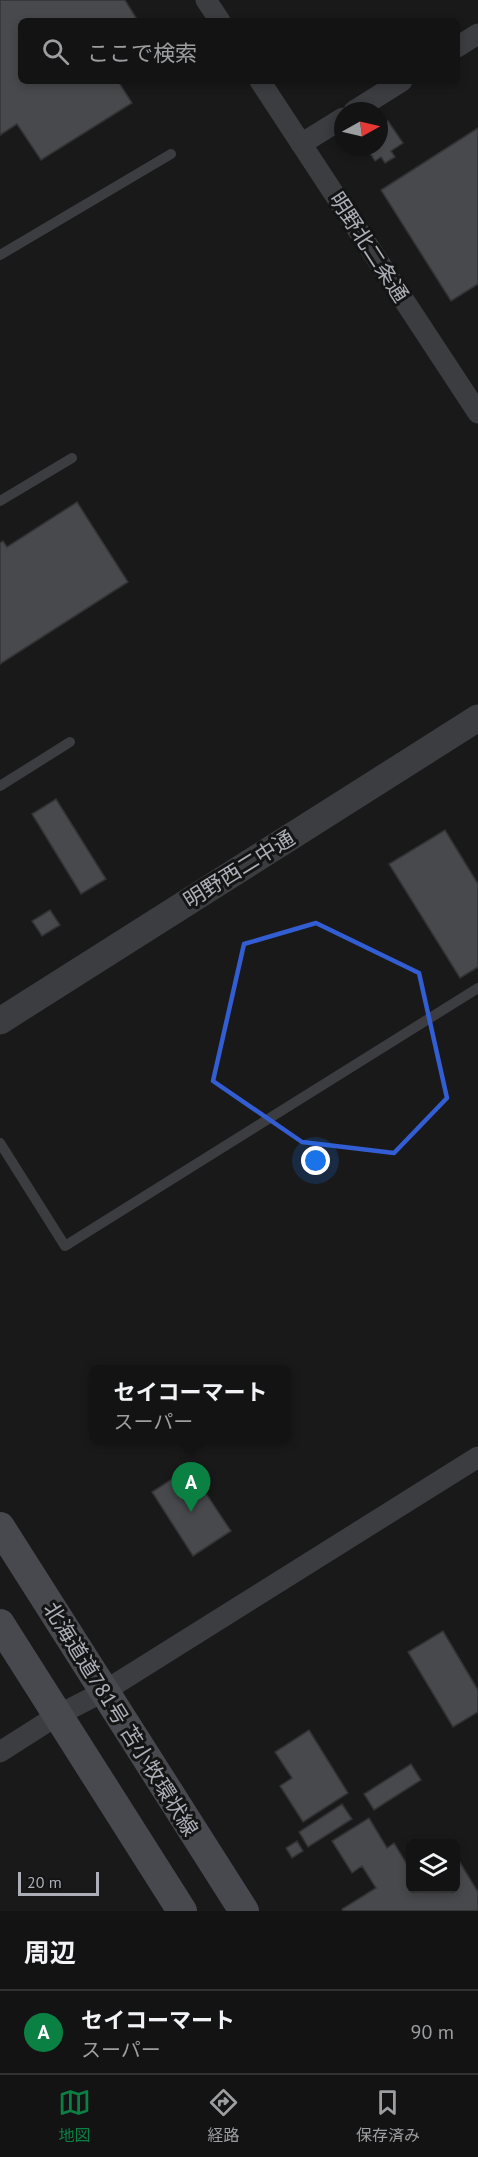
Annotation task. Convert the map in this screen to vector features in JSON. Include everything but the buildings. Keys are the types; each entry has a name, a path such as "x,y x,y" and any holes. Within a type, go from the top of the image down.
{"main road":[{"name":"北海道道781号 苫小牧環状線","path":"0,1527 244,1911"},
{"path":"0,1624 182,1911"}],"street":[{"path":"206,0 218,18"},
{"path":"460,45 478,34"},
{"name":"明野北二条通","path":"262,84 478,413"},
{"path":"368,102 397,84"},
{"path":"301,144 334,124"},
{"name":"明野西二中通","path":"0,1021 478,718"},
{"path":"0,1752 58,1715 103,1692 478,1457"}],"lane":[{"path":"0,255 171,154"},
{"path":"0,501 72,458"},
{"path":"0,786 70,742"},
{"path":"0,1143 65,1246 478,988"}],"highlighted area":[{"path":"316,923 419,973 447,1098 394,1153 302,1142 213,1081 244,944"}],"place":[{"name":"セイコーマート","path":"191,1512"}]}
